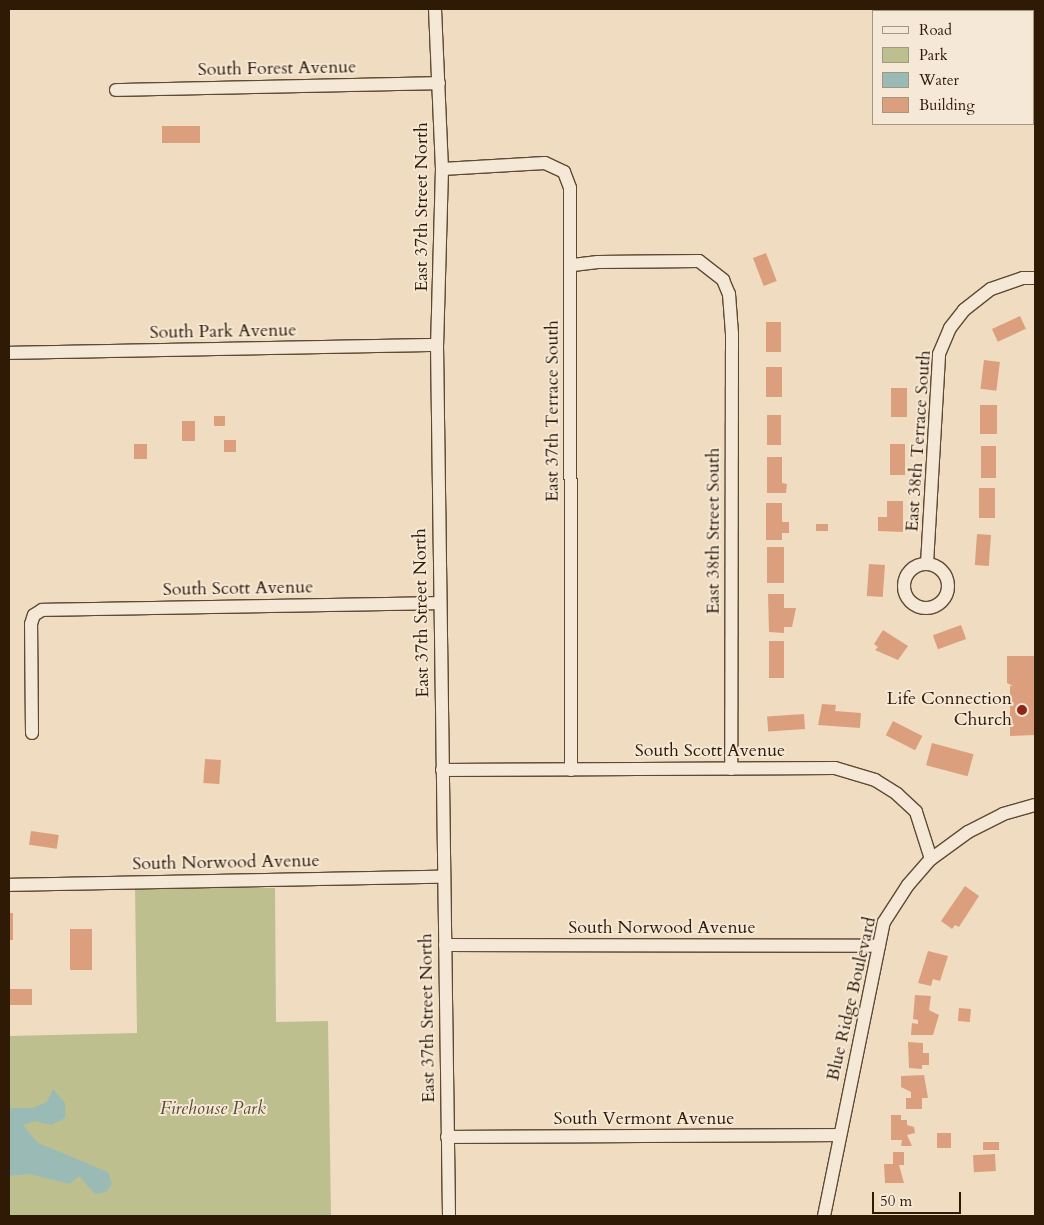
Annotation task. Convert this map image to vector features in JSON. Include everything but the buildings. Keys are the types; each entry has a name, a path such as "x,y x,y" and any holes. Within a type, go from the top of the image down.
{"street":[{"name":"East 37th Street North","path":"435,9 438,83 445,169 437,345 449,1216"},
{"name":"South Forest Avenue","path":"116,90 438,83"},
{"name":"East 37th Terrace South","path":"445,169 545,163 564,172 570,188 573,265 572,770"},
{"name":"East 38th Street South","path":"573,265 598,262 699,261 723,280 729,294 732,334 731,769"},
{"name":"East 38th Terrace South","path":"927,564 939,354 950,328 974,302 991,289 1024,278 1035,278"},
{"name":"South Park Avenue","path":"9,353 437,345"},
{"name":"South Scott Avenue","path":"32,733 31,624 38,612 440,603"},
{"name":"South Scott Avenue","path":"442,770 835,768 875,780 897,794 916,812 931,859"},
{"name":"Blue Ridge Boulevard","path":"824,1216 879,946 890,911 931,859 968,832 1003,814 1035,805"},
{"name":"South Norwood Avenue","path":"9,885 444,877"},
{"name":"South Norwood Avenue","path":"445,945 879,946"},
{"name":"South Vermont Avenue","path":"447,1137 840,1135"}],"green space":[{"name":"Firehouse Park","path":"135,887 275,888 276,1022 328,1021 331,1216 9,1216 9,1036 137,1033"}],"water":[{"path":"53,1089 65,1103 65,1118 51,1125 35,1121 23,1125 38,1143 108,1172 112,1184 106,1192 95,1194 79,1176 70,1184 30,1174 9,1176 9,1108 32,1108 47,1102"}],"place":[{"name":"Life Connection Church","path":"1022,710"}]}
